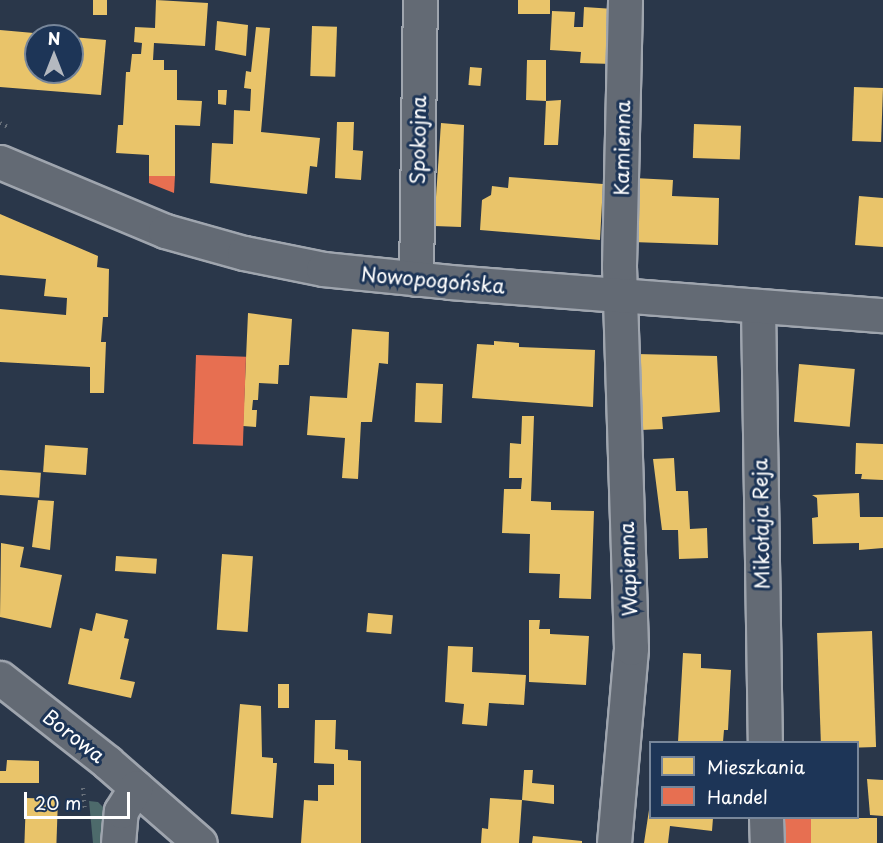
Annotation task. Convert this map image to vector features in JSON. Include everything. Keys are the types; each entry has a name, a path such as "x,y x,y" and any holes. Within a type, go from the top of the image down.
{"street":[{"name":"Spokojna","path":"416,279 420,0"},
{"name":"Kamienna","path":"619,295 625,0"},
{"name":"Nowopogońska","path":"0,162 154,227 232,250 323,269 416,279 883,315"},
{"name":"Wapienna","path":"614,843 631,648 619,295"},
{"name":"Mikołaja Reja","path":"758,306 765,741"},
{"name":"Borowa","path":"0,678 136,787 200,843"},
{"path":"118,843 121,811 136,787"},
{"path":"766,819 767,843"}],"green space":[{"path":"89,801 98,802 103,807 103,843 93,843"}],"building: Mieszkania":[{"path":"93,0 107,0 107,15 93,15"},
{"path":"156,0 208,3 205,46 154,43 153,60 164,60 164,70 177,70 177,100 202,101 200,126 175,125 175,176 149,176 149,155 116,153 118,125 123,125 126,72 130,72 132,54 141,54 142,43 134,42 135,27 155,28"},
{"path":"518,0 550,0 550,14 518,14"},
{"path":"584,7 614,9 612,64 580,63 581,52 550,50 552,11 575,12 574,27 583,27"},
{"path":"217,21 248,25 246,56 215,50"},
{"path":"312,26 337,27 335,77 310,76"},
{"path":"256,27 270,28 261,132 320,138 317,167 310,166 307,194 210,183 212,143 233,144 234,110 250,111 251,89 244,88 246,71 251,72"},
{"path":"0,30 24,32 24,84 84,84 84,38 106,40 101,95 0,87"},
{"path":"527,60 546,60 546,101 526,100"},
{"path":"470,67 482,68 480,86 468,85"},
{"path":"854,87 883,88 881,142 852,141"},
{"path":"218,90 227,90 226,105 218,104"},
{"path":"561,100 558,145 544,145 546,101"},
{"path":"337,122 354,122 353,150 363,151 361,180 335,178"},
{"path":"441,123 464,125 461,227 434,226"},
{"path":"694,124 741,126 740,160 693,158"},
{"path":"509,177 603,184 600,240 480,230 482,200 491,195 492,186 508,188"},
{"path":"634,178 673,180 672,196 719,198 718,245 632,242"},
{"path":"859,196 883,198 883,247 855,245"},
{"path":"0,214 98,256 97,267 109,269 108,317 103,317 101,342 106,342 104,393 90,393 90,367 0,362 0,309 66,315 67,298 44,296 46,279 0,275"},
{"path":"248,313 292,319 289,365 279,365 278,384 259,383 258,400 253,400 252,410 257,410 256,427 243,426"},
{"path":"352,329 389,332 388,364 379,363 372,422 361,422 358,479 342,478 345,438 307,435 310,396 347,398"},
{"path":"494,341 519,343 519,347 595,350 593,407 472,398 477,344 494,345"},
{"path":"637,354 717,356 720,412 662,417 663,429 641,430"},
{"path":"799,364 855,369 850,427 794,422"},
{"path":"416,383 443,384 442,423 415,422"},
{"path":"522,416 534,416 531,501 551,502 551,510 594,511 591,599 559,598 560,574 529,573 530,534 502,533 504,489 521,489 522,478 509,478 510,443 521,444"},
{"path":"856,443 883,444 883,480 861,479 862,474 855,474"},
{"path":"45,445 88,448 86,475 43,472"},
{"path":"674,458 676,491 688,491 690,529 707,528 708,558 679,559 678,530 662,530 653,459"},
{"path":"0,470 41,473 39,498 0,495"},
{"path":"859,493 860,517 883,517 883,548 859,550 859,543 813,544 812,518 818,517 817,498 812,495"},
{"path":"38,500 54,501 50,550 32,547"},
{"path":"1,543 24,547 20,567 62,575 51,628 0,617"},
{"path":"222,554 253,556 248,632 217,630"},
{"path":"116,556 157,559 156,574 115,571"},
{"path":"96,613 128,620 124,638 129,639 120,679 135,682 131,698 68,684 80,628 92,631"},
{"path":"368,613 393,615 391,634 366,632"},
{"path":"529,620 540,620 539,629 550,629 550,634 589,636 586,685 529,682"},
{"path":"872,631 876,747 859,748 859,741 821,741 817,633"},
{"path":"448,646 473,647 472,672 526,675 524,705 489,703 487,726 462,724 464,704 445,702"},
{"path":"683,653 701,654 701,668 731,670 728,730 724,730 723,741 678,741"},
{"path":"278,684 289,684 289,708 278,708"},
{"path":"240,704 261,706 262,757 273,758 273,763 277,763 273,818 231,814"},
{"path":"315,720 336,720 335,749 348,750 348,760 361,761 361,843 301,843 304,800 318,801 318,785 334,785 334,764 314,763"},
{"path":"7,760 39,761 39,783 0,783 0,771 6,771"},
{"path":"524,770 533,770 532,783 554,785 554,804 522,800"},
{"path":"867,779 883,780 883,816 870,815"},
{"path":"26,798 58,799 56,843 24,843"},
{"path":"490,798 522,800 519,843 481,843 482,828 488,829"},
{"path":"649,810 649,819 713,819 712,831 670,826 668,843 644,843"},
{"path":"877,818 877,843 811,843 811,819"},
{"path":"533,836 582,841 582,843 532,843"}],"building: Handel":[{"path":"149,176 175,176 174,193 149,183"},
{"path":"196,355 246,357 243,446 193,444"},
{"path":"782,819 811,819 811,843 782,843"}]}
